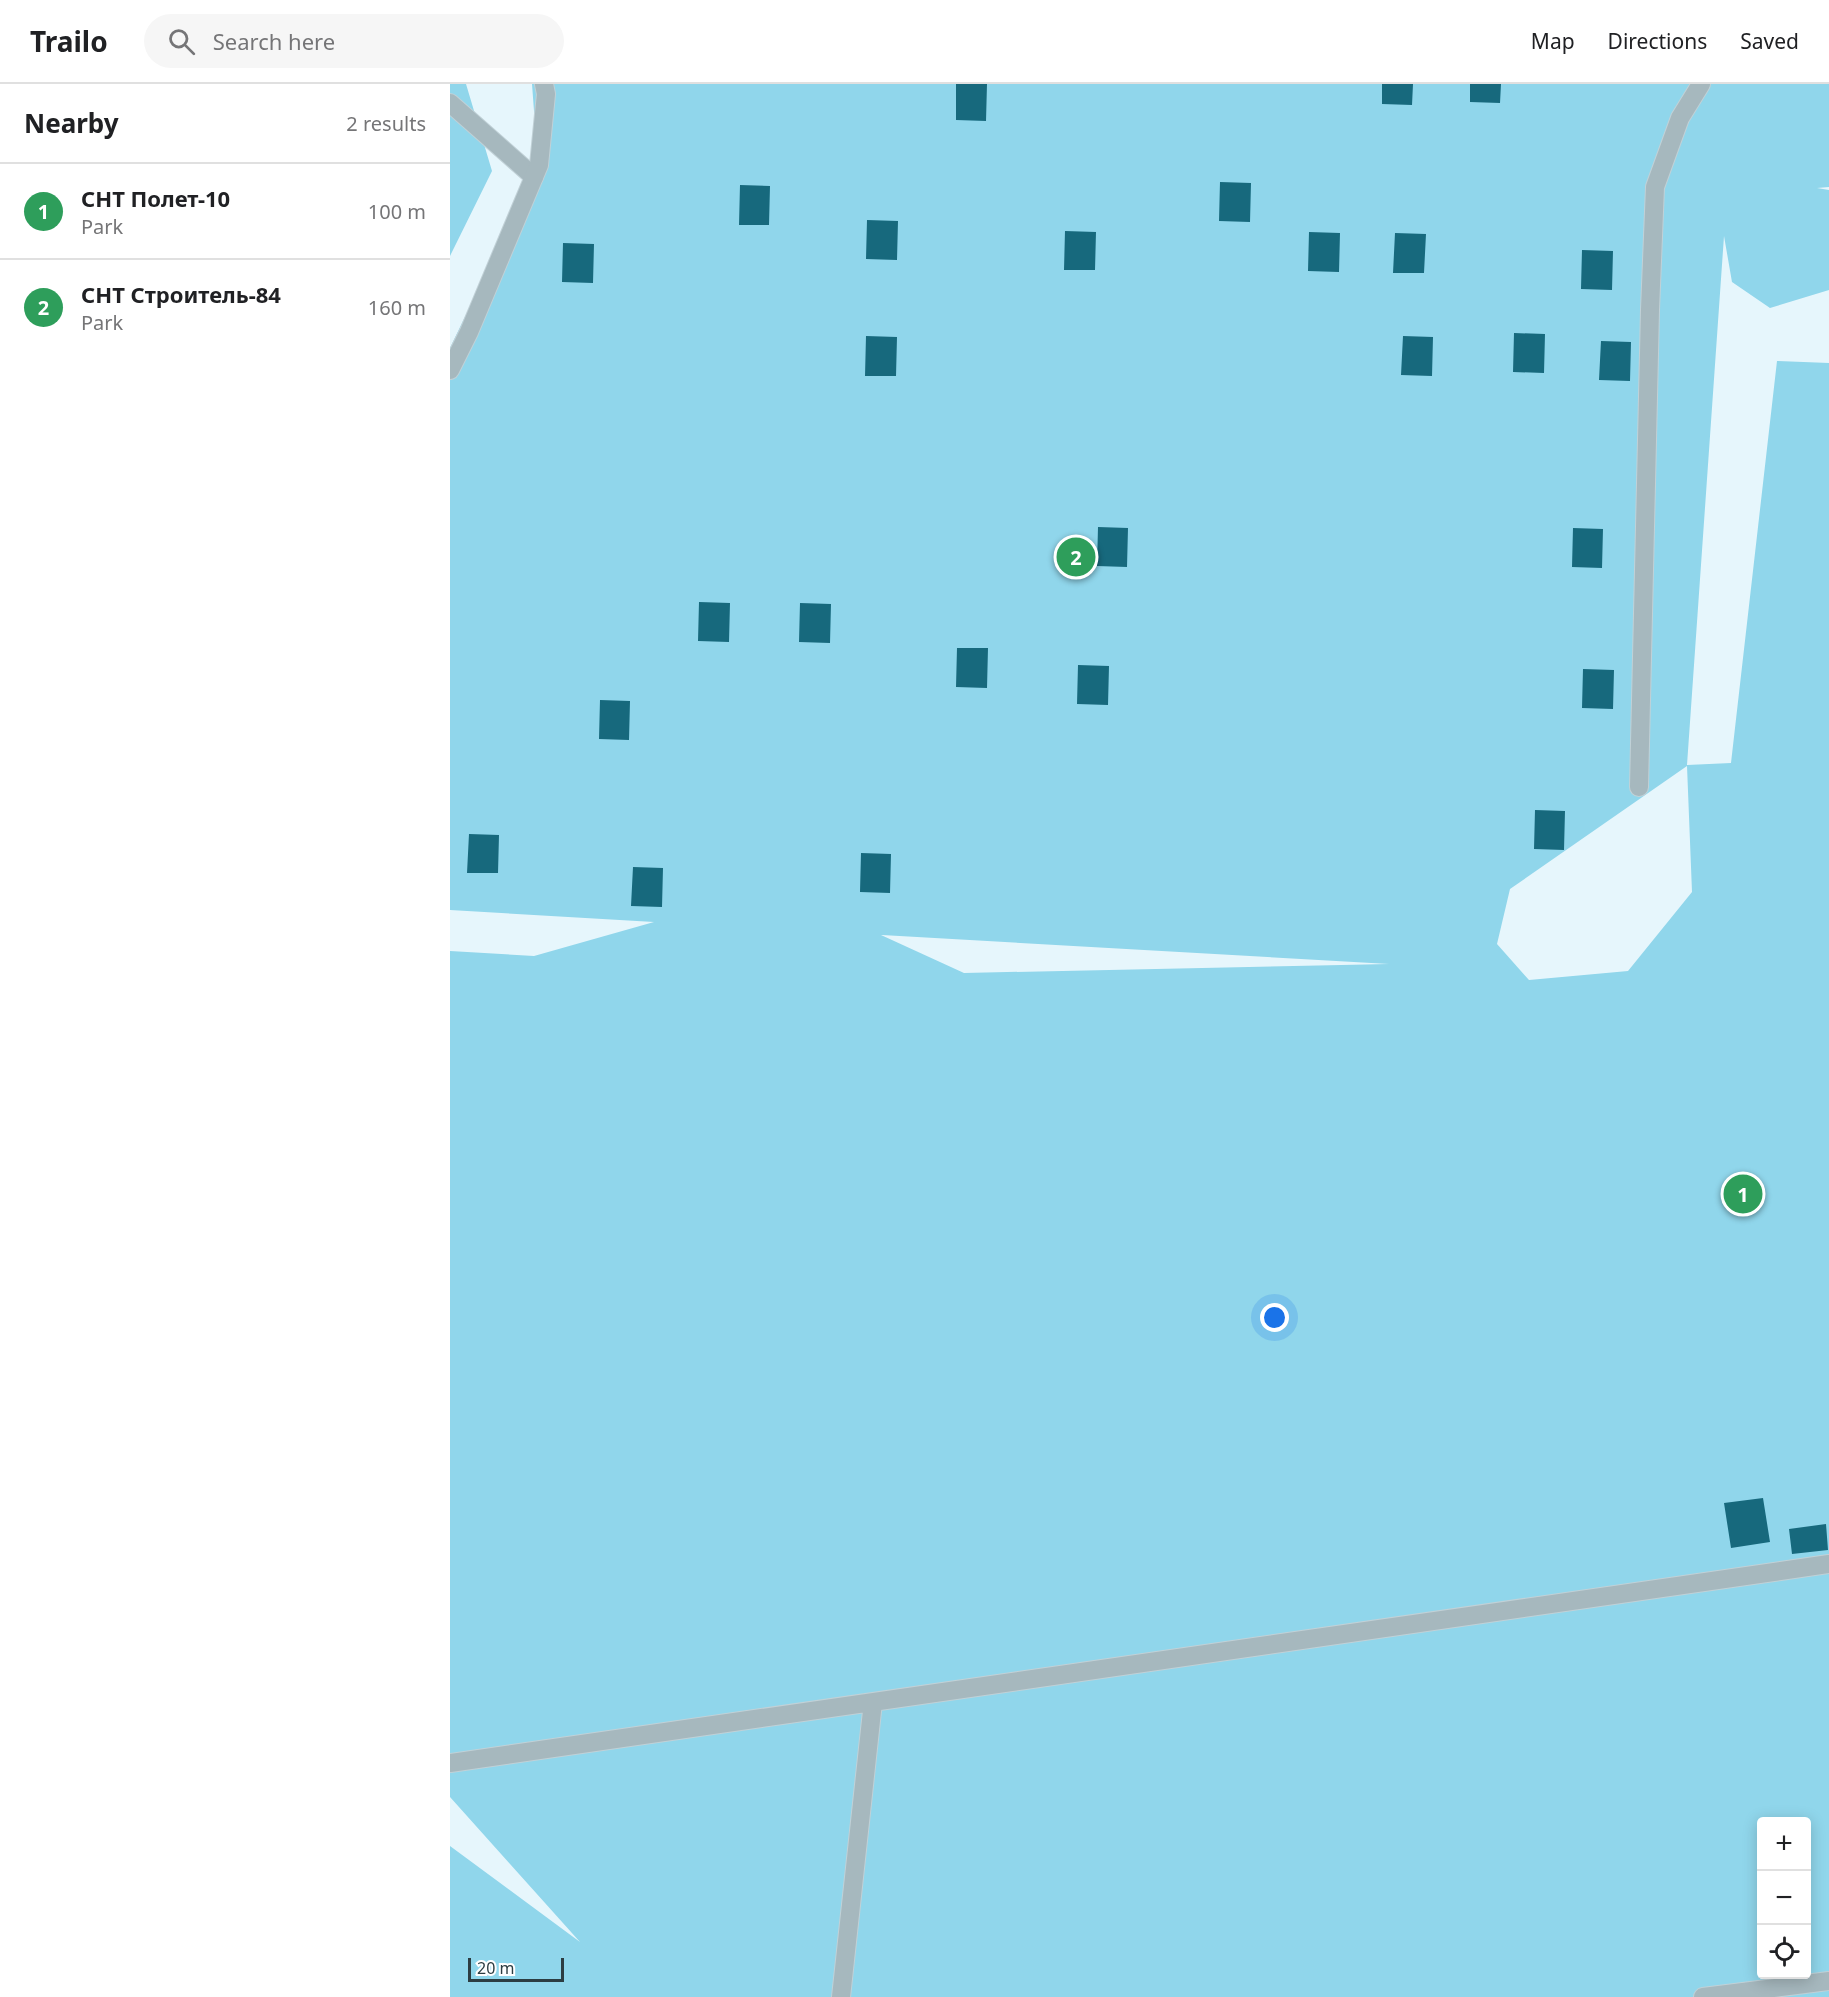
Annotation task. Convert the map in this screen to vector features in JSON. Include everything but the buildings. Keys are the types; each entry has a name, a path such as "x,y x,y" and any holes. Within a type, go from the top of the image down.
{"street":[{"path":"450,370 538,165 544,84"},
{"path":"1639,787 1655,187 1680,118 1701,84"},
{"path":"450,103 534,177"},
{"path":"450,1763 1829,1564"},
{"path":"841,1997 873,1702"},
{"path":"1703,1997 1829,1981"}],"shaded area":[{"path":"450,84 466,84 492,171 450,256"},
{"path":"532,84 1829,84 1829,187 1817,188 1829,190 1829,290 1770,308 1732,282 1724,236 1687,765 1731,763 1777,361 1829,363 1829,1997 450,1997 450,1846 580,1942 450,1797 450,951 534,956 654,922 450,910 450,348 538,165","holes":["1687,766 1692,892 1628,971 1529,980 1497,944 1510,889","881,935 1389,964 964,973"]}],"place":[{"name":"СНТ Строитель-84","path":"1076,557"},
{"name":"СНТ Полет-10","path":"1743,1194"}]}
